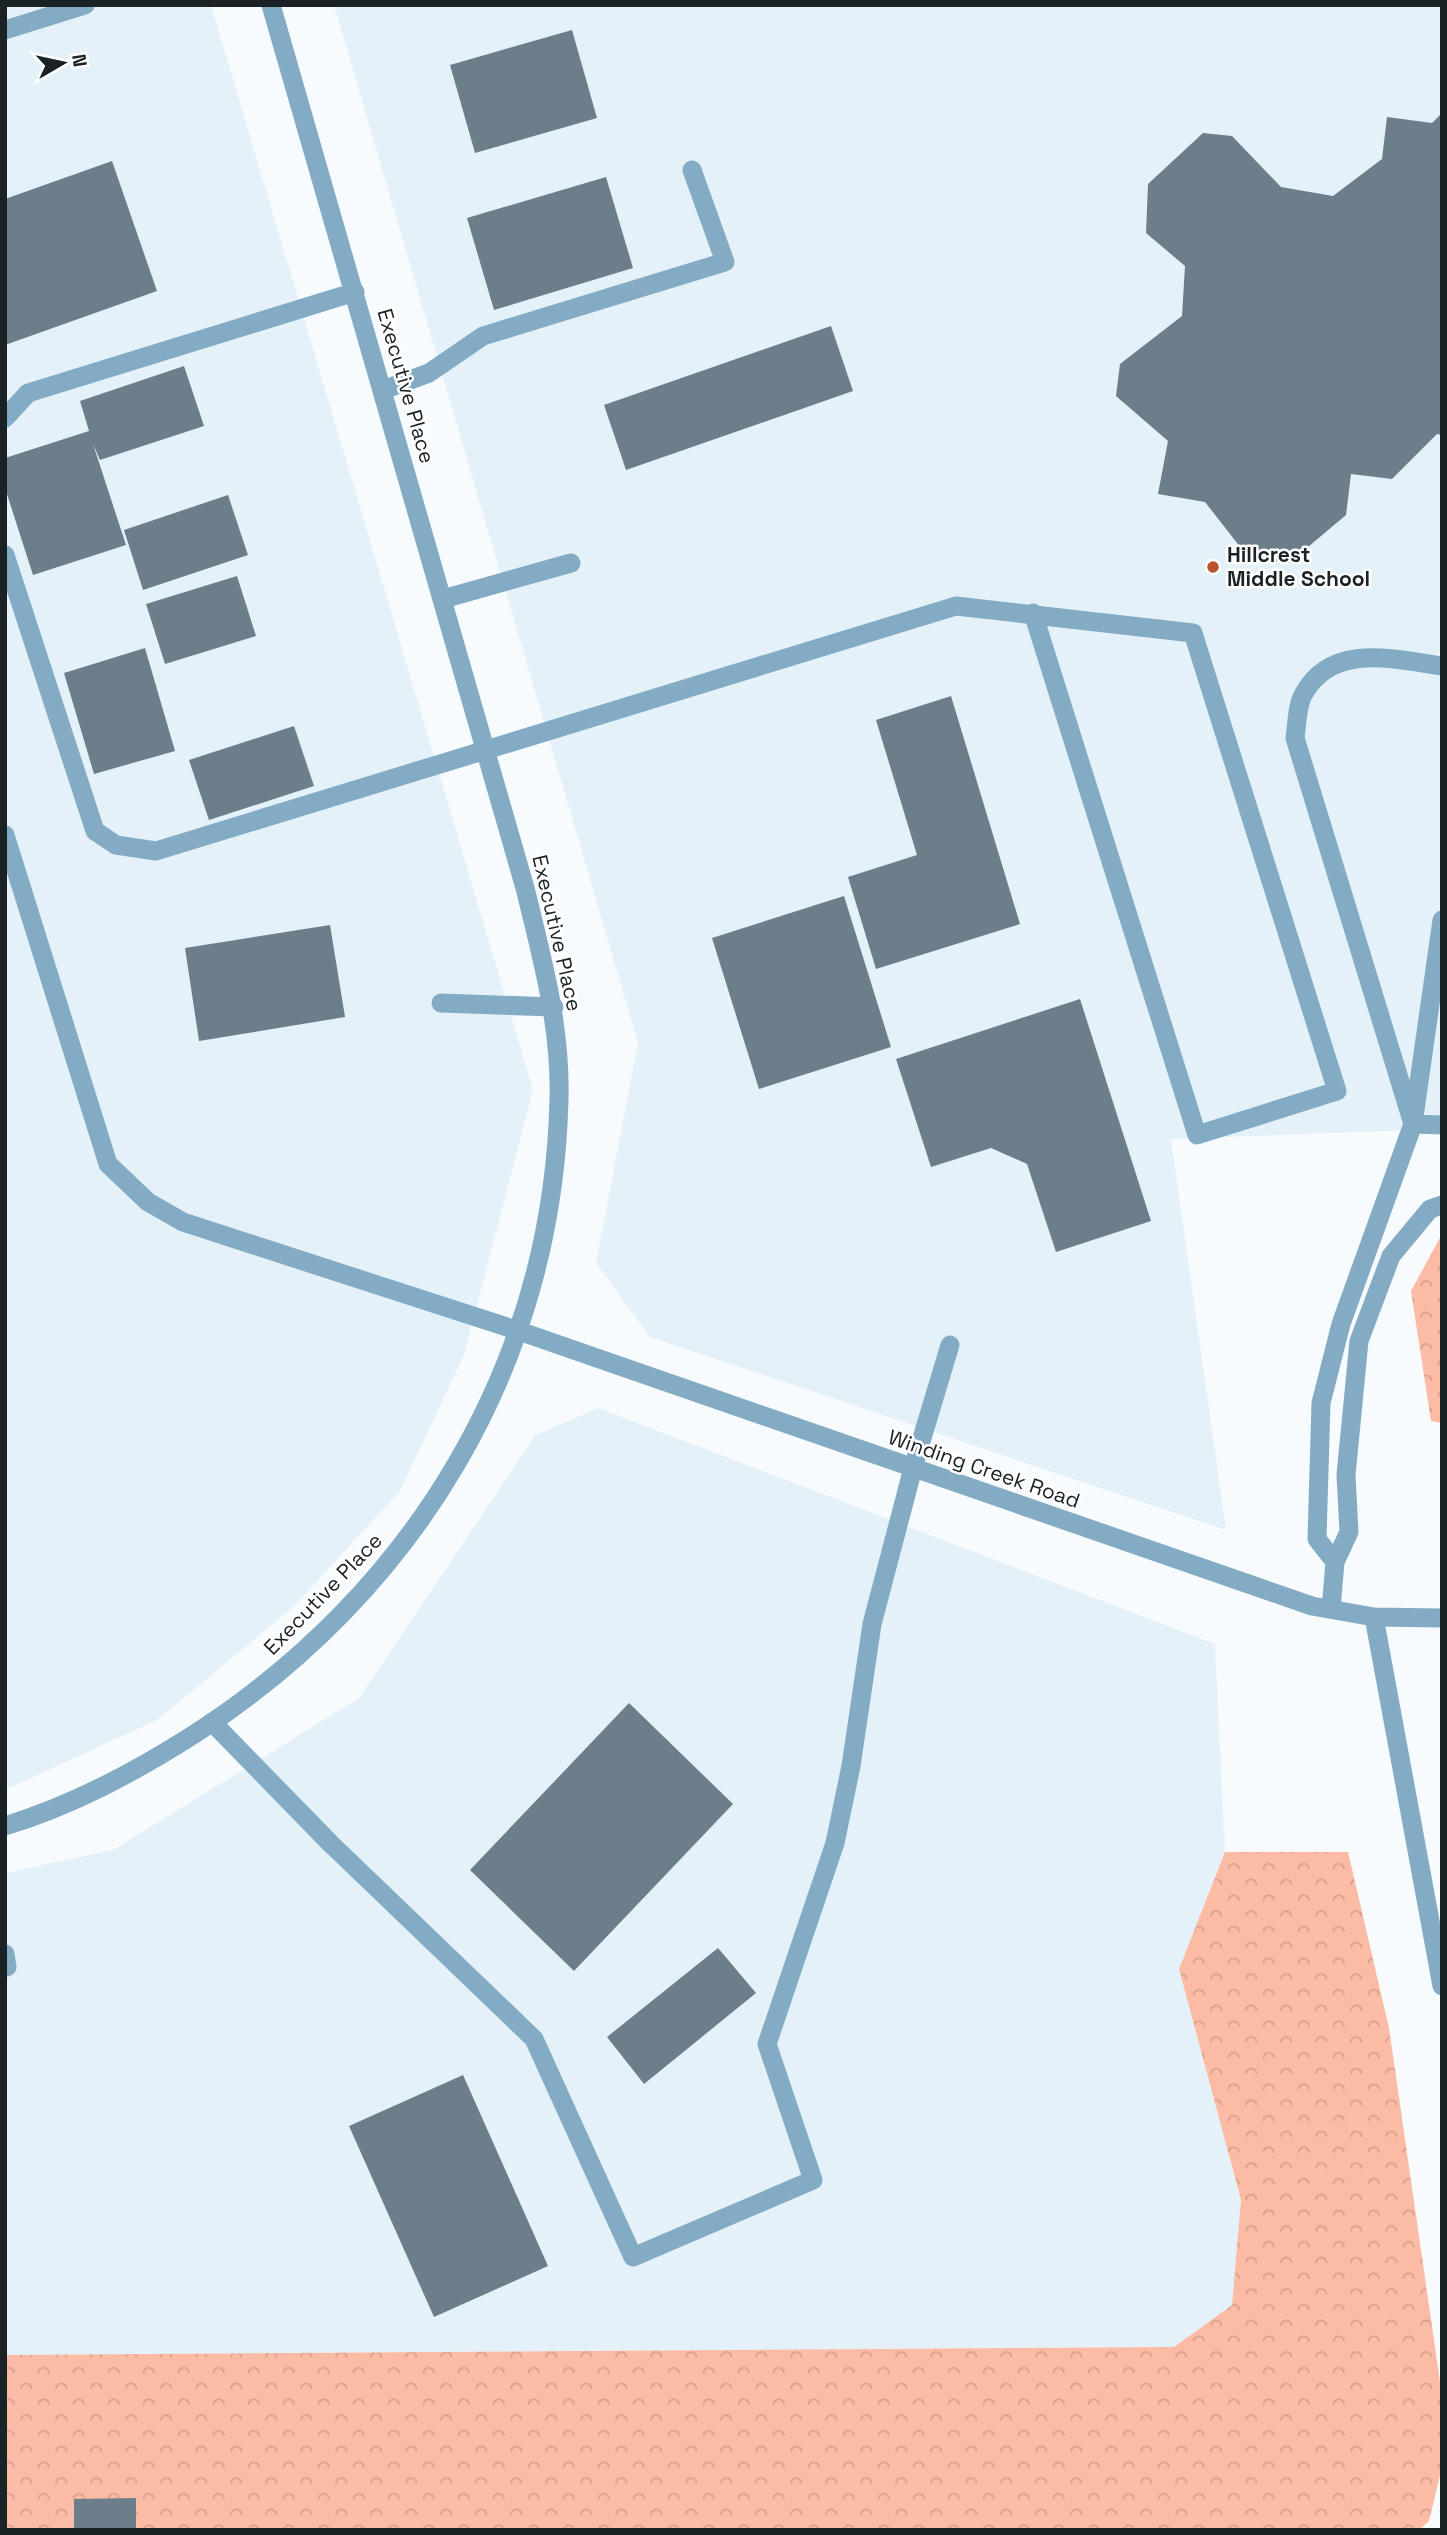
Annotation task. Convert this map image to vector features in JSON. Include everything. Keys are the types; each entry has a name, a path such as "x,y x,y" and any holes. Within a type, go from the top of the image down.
{"street":[{"path":"5,30 85,5"},
{"name":"Executive Place","path":"5,1826 52,1812 133,1773 212,1722 304,1653 388,1566 440,1493 484,1415 519,1331 542,1245 556,1156 559,1097 554,1007 443,599 271,5"},
{"path":"383,390 429,373 483,336 725,262 692,170"},
{"path":"5,418 28,393 355,292"},
{"path":"5,555 95,831 116,845 156,850 486,752 956,606 1033,613 1193,633 1337,1091 1196,1135 1033,613"},
{"path":"443,599 571,563"},
{"path":"1413,1124 1295,738 1302,696 1322,671 1350,659 1376,656 1442,666"},
{"name":"Winding Creek Road","path":"5,835 108,1164 148,1202 183,1222 519,1331 1312,1606 1374,1617 1442,1618"},
{"path":"1335,1562 1317,1539 1321,1403 1345,1312 1413,1124 1442,920"},
{"path":"441,1003 554,1007"},
{"path":"1413,1124 1442,1125"},
{"path":"1331,1609 1335,1562 1349,1532 1346,1475 1360,1341 1391,1256 1430,1209 1442,1205"},
{"path":"212,1722 330,1843 534,2039 634,2257 813,2180 767,2044 835,1843 851,1766 872,1624 913,1468 950,1345"},
{"path":"1374,1617 1442,1986"}],"shaded area":[{"path":"5,5 211,5 533,1090 464,1355 400,1491 293,1607 157,1720 5,1790"},
{"path":"334,5 1442,5 1442,1129 1171,1139 1226,1530 650,1337 596,1263 638,1043"},
{"path":"598,1408 1215,1644 1225,1852 1179,1969 1241,2200 1232,2305 1174,2347 5,2355 5,1873 113,1850 359,1698 536,1435"}],"green space":[{"path":"1442,1234 1442,1423 1431,1421 1411,1291"},
{"path":"1225,1852 1348,1852 1389,2028 1442,2396 1442,2467 1429,2521 1419,2530 5,2528 5,2355 1174,2347 1232,2305 1241,2200 1179,1969"}],"building":[{"path":"572,30 597,118 475,153 450,65"},
{"path":"1442,113 1442,435 1437,434 1392,479 1351,474 1346,515 1289,563 1248,557 1205,502 1158,494 1168,441 1116,396 1120,364 1182,316 1185,266 1146,233 1148,184 1203,133 1232,136 1281,187 1333,196 1382,159 1387,117 1432,123"},
{"path":"112,161 157,291 5,345 5,199"},
{"path":"606,177 633,268 494,310 467,218"},
{"path":"831,326 853,391 626,470 604,405"},
{"path":"184,366 204,426 100,460 93,444 126,545 33,575 5,488 5,458 89,431 80,401"},
{"path":"228,495 248,555 143,590 124,530"},
{"path":"237,576 256,636 165,664 146,604"},
{"path":"145,648 175,751 94,774 64,673"},
{"path":"951,696 1020,924 876,969 848,877 917,855 876,720"},
{"path":"294,726 314,786 209,820 189,760"},
{"path":"844,896 891,1047 759,1089 712,938"},
{"path":"330,925 345,1017 199,1041 185,948"},
{"path":"1080,999 1151,1221 1056,1252 1027,1164 991,1148 931,1167 896,1059"},
{"path":"629,1703 733,1804 574,1971 470,1870"},
{"path":"718,1948 756,1993 644,2084 607,2037"},
{"path":"463,2075 548,2266 434,2317 349,2126"},
{"path":"136,2498 136,2530 74,2530 74,2499"}],"place":[{"name":"Hillcrest Middle School","path":"1213,567"}]}
